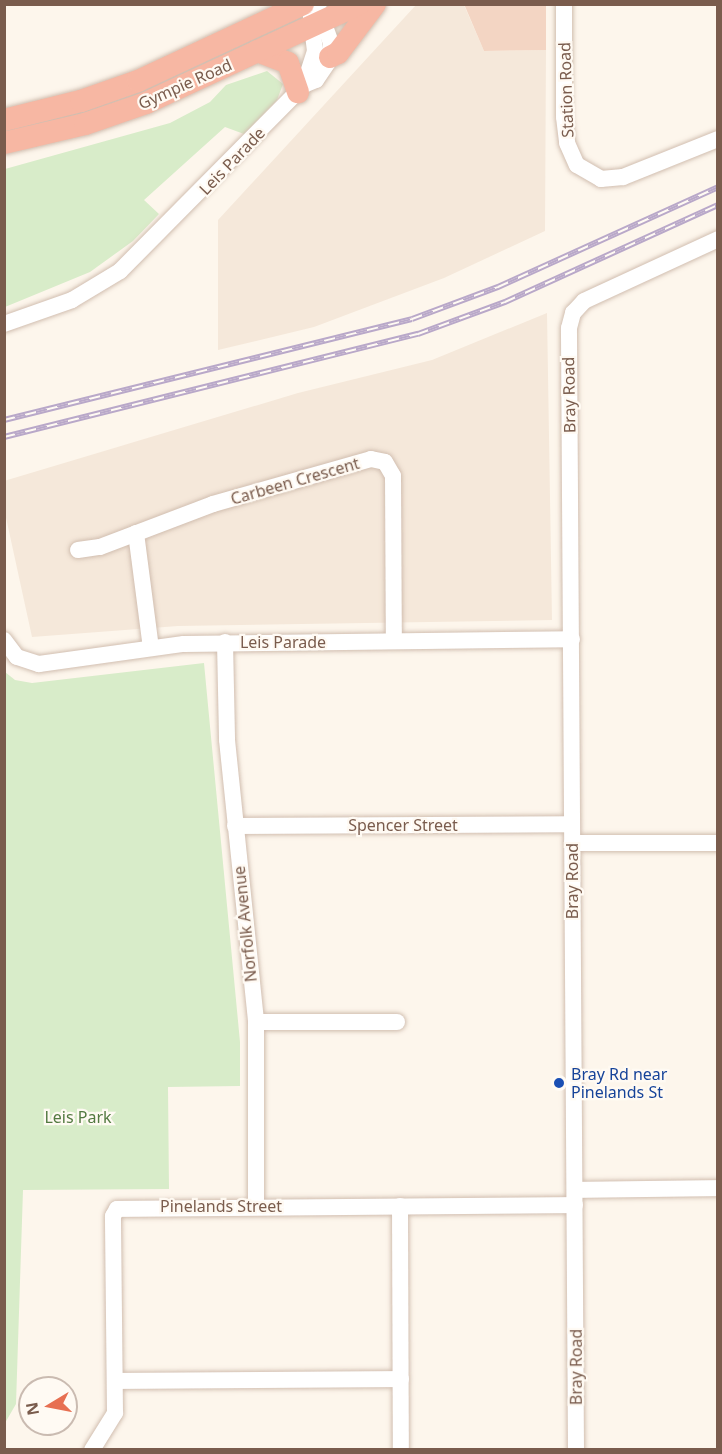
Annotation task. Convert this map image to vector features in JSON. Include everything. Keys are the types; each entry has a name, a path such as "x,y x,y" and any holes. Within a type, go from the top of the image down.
{"highway":[{"name":"Gympie Road","path":"4,120 81,101 313,12 359,4"},
{"path":"330,57 338,53 375,4"},
{"name":"Gympie Road","path":"4,143 126,110 257,51 313,12"},
{"path":"257,51 288,63 301,88"}],"street":[{"name":"Station Road","path":"564,4 564,117 567,143 577,165 602,179 623,177 717,139"},
{"path":"313,12 330,57"},
{"name":"Leis Parade","path":"301,88 315,51 313,12"},
{"name":"Leis Parade","path":"4,324 72,300 120,271 301,88 316,80 330,57"},
{"name":"Bray Road","path":"576,1449 572,639 568,333 573,313 590,298 717,239"},
{"name":"Carbeen Crescent","path":"78,550 100,547 213,504 371,459 385,462 393,476 394,641"},
{"path":"136,533 152,648"},
{"name":"Leis Parade","path":"4,640 17,657 39,664 152,648 225,642 572,639"},
{"name":"Norfolk Avenue","path":"225,642 235,826 256,1022 256,1206"},
{"name":"Spencer Street","path":"235,826 572,824"},
{"path":"572,843 717,843"},
{"path":"256,1022 397,1022"},
{"name":"Pinelands Street","path":"92,1449 116,1413 113,1216 117,1209 400,1206 575,1198 717,1188"},
{"path":"400,1206 401,1449"},
{"path":"116,1381 401,1379"}],"shaded area":[{"path":"416,5 464,5 484,51 546,50 545,231 444,278 314,327 218,350 218,220"},
{"path":"547,313 552,620 178,626 32,637 5,513 4,481 298,393 432,360"}],"green space":[{"path":"267,71 283,84 277,100 244,134 225,127 144,200 159,214 133,241 90,272 5,307 5,169 170,123 210,102 226,85"},
{"name":"Leis Park","path":"204,663 240,1042 240,1086 168,1087 169,1189 23,1190 16,1404 5,1423 5,672 15,680 32,683"}],"building":[{"path":"464,4 546,4 546,50 484,51"}],"railway":[{"path":"4,420 412,319 498,287 718,187"},
{"path":"4,437 418,334 505,302 718,205"}],"place":[{"name":"Bray Rd near Pinelands St","path":"559,1083"}]}
